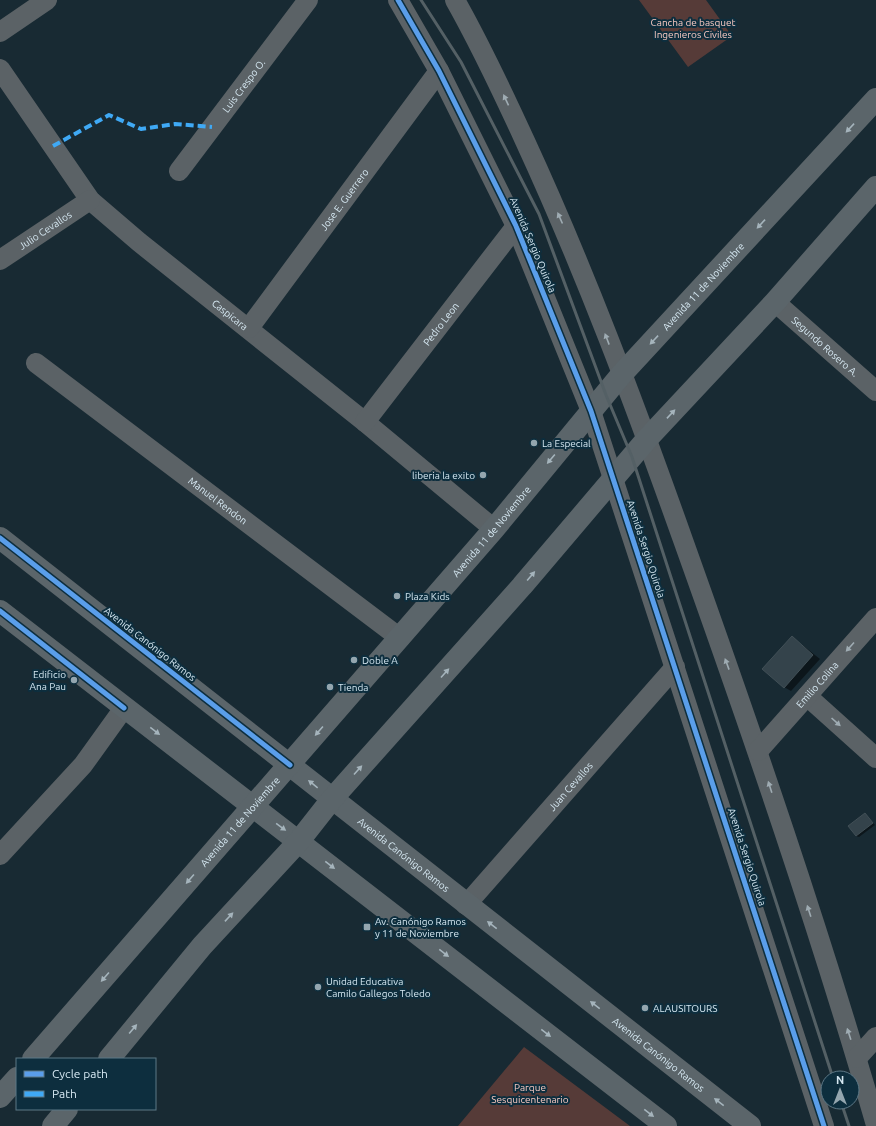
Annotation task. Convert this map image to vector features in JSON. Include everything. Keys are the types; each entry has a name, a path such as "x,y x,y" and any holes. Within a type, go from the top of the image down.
{"main road":[{"name":"Avenida 11 de Noviembre","path":"34,1058 494,529 621,375 876,99"},
{"path":"110,1058 202,946 299,841 332,799 522,586 647,439 775,302 876,187"},
{"name":"Avenida Canónigo Ramos","path":"0,538 466,905 750,1126"},
{"path":"0,611 666,1126"},
{"path":"0,1097 16,1079"},
{"path":"53,1126 66,1110"}],"street":[{"path":"0,32 47,0"},
{"name":"Luis Crespo O.","path":"179,171 308,0"},
{"name":"Avenida Sergio Quirola","path":"398,0 439,71 516,226 592,411 824,1126"},
{"path":"455,0 480,45 562,222 647,439 758,751 857,1058 876,1125"},
{"name":"Caspicara","path":"0,69 90,200 140,242 365,422 494,529"},
{"name":"Jose E. Guerrero","path":"249,328 439,71"},
{"name":"Julio Cevallos","path":"0,260 90,200"},
{"name":"Pedro Leon","path":"365,422 516,226"},
{"name":"Segundo Rosero A.","path":"775,302 876,391"},
{"name":"Manuel Rendon","path":"36,363 400,638"},
{"name":"Emilio Colina","path":"758,751 876,618"},
{"name":"Juan Cevallos","path":"466,905 675,667"},
{"path":"807,696 876,758"},
{"path":"0,855 84,765 124,708"},
{"path":"857,1058 876,1037"}],"green space":[{"name":"Cancha de basquet Ingenieros Civiles","path":"639,0 706,0 732,36 688,67"},
{"name":"Parque Sesquicentenario","path":"524,1047 630,1126 458,1126"}],"building":[{"path":"792,636 813,655 784,688 762,669"},
{"path":"865,813 873,823 856,836 848,826"}],"railway":[{"path":"421,0 461,62 539,214 606,395 632,457 830,1070"},
{"path":"844,1110 849,1126"}],"marked path":[{"path":"53,146 109,115 141,129 175,124 212,127"}],"cycle path":[{"path":"398,0 439,71 516,226 591,411 824,1126"},
{"path":"0,538 290,765"},
{"path":"0,611 124,708"}],"place":[{"name":"La Especial","path":"534,443"},
{"name":"liberia la exito","path":"483,475"},
{"name":"Plaza Kids","path":"397,596"},
{"name":"Doble A","path":"354,660"},
{"name":"Edificio Ana Pau","path":"74,680"},
{"name":"Tienda","path":"330,687"},
{"name":"Av. Canónigo Ramos y 11 de Noviembre","path":"367,927"},
{"name":"Unidad Educativa Camilo Gallegos Toledo","path":"318,987"},
{"name":"ALAUSITOURS","path":"645,1008"}]}
